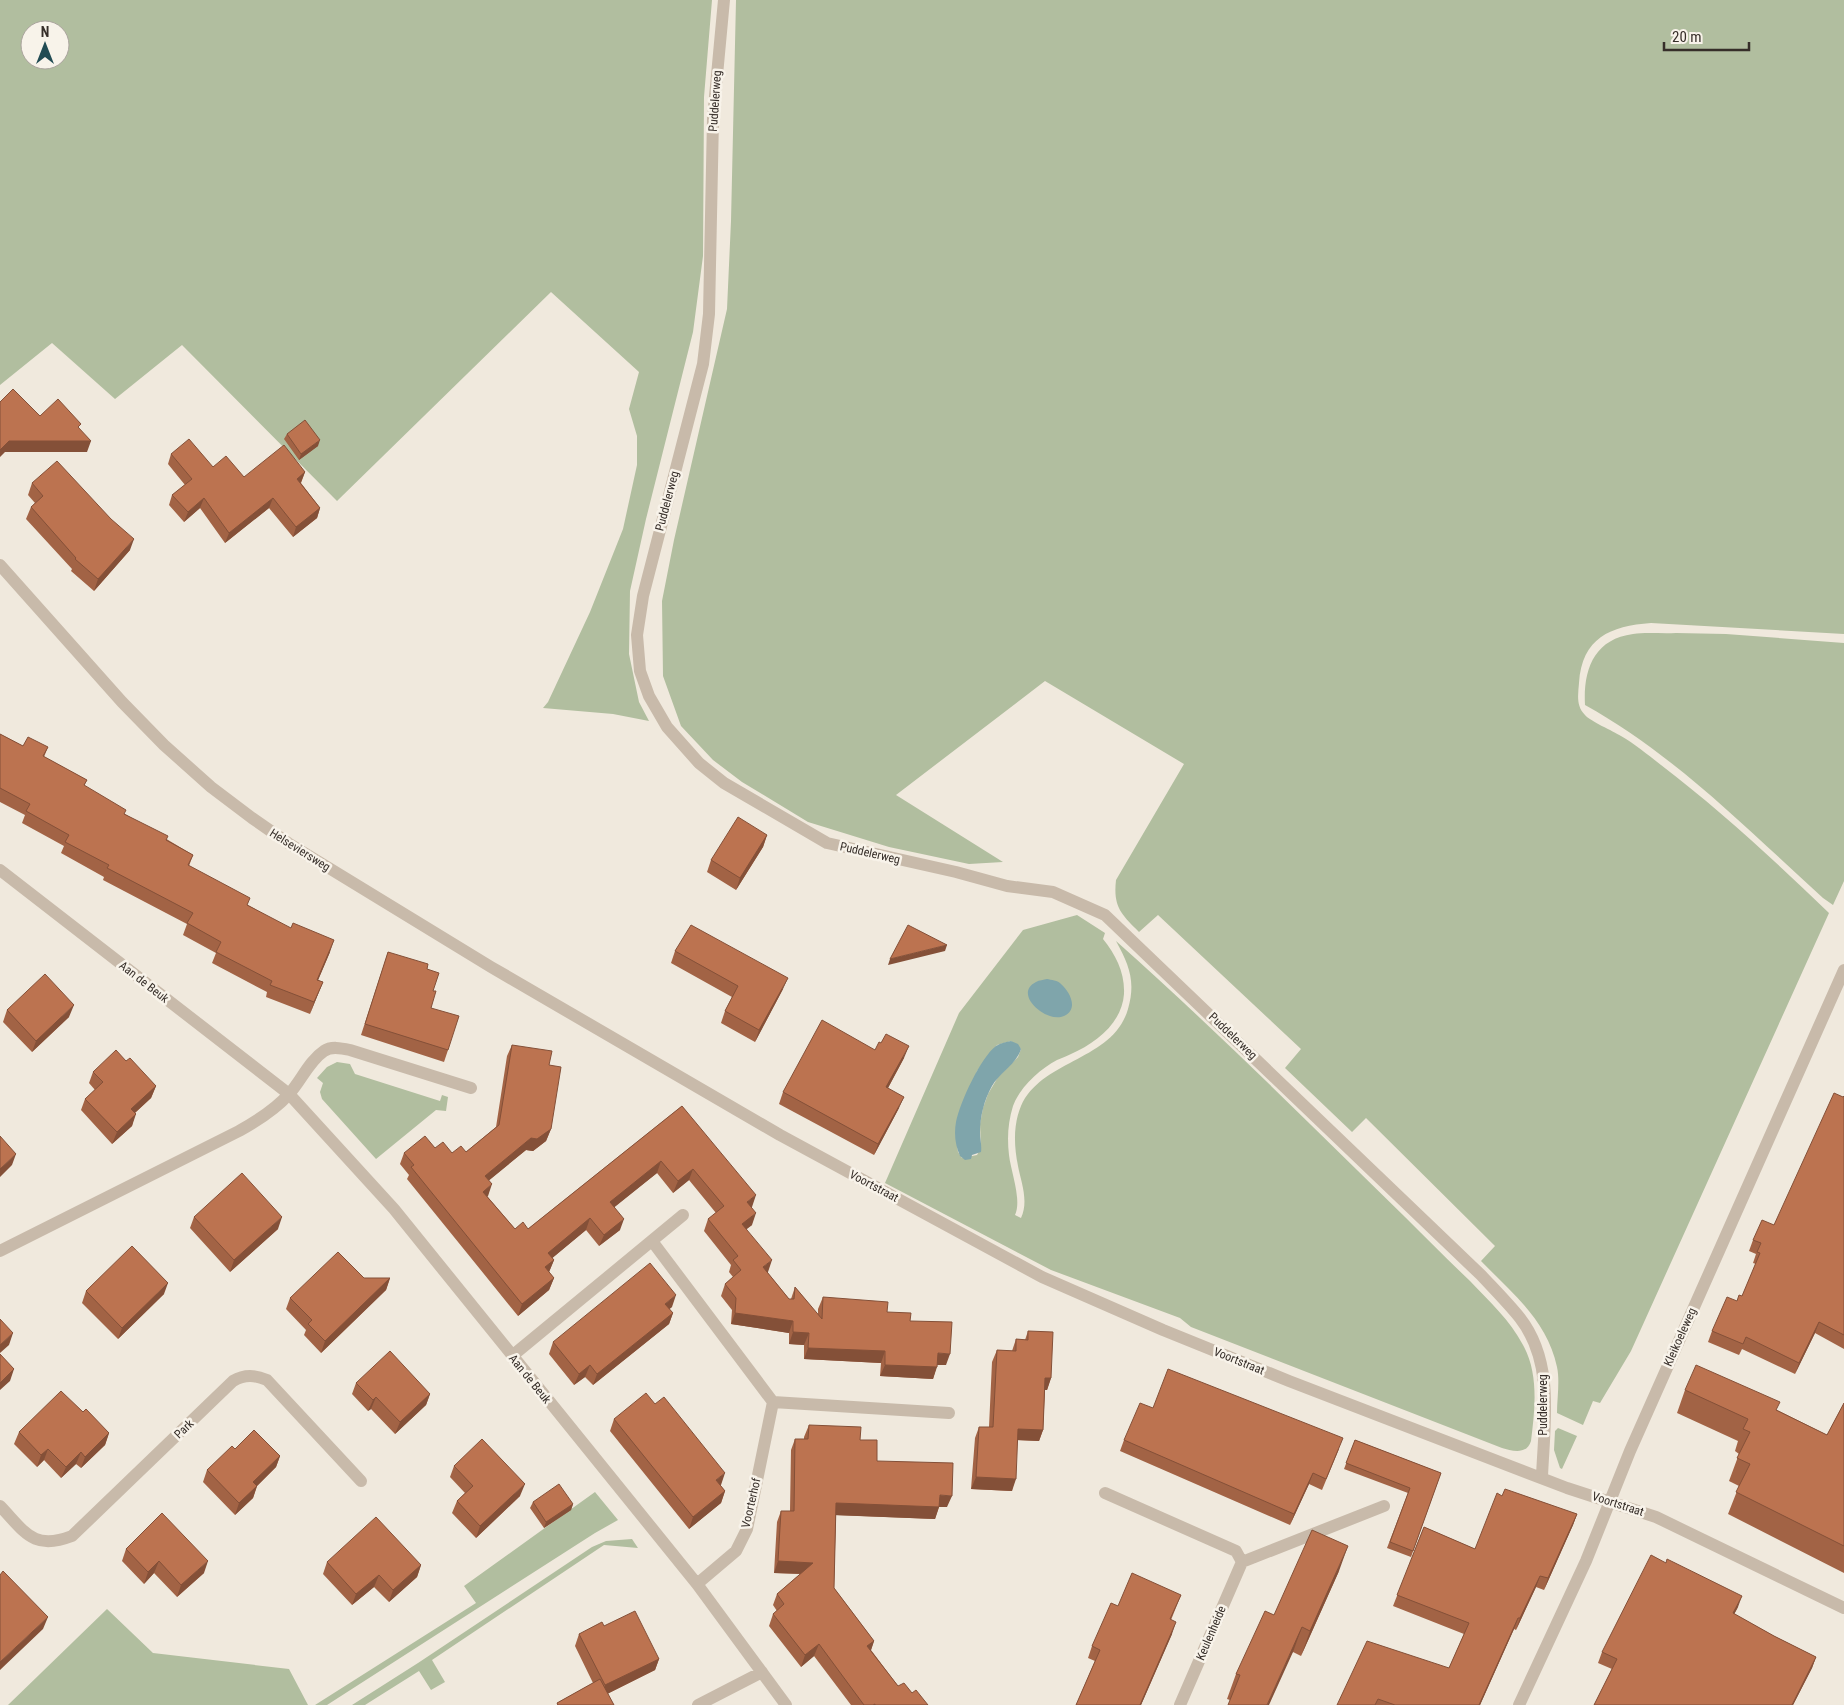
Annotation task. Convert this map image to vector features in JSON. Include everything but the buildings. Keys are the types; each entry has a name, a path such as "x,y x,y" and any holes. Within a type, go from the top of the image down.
{"street":[{"name":"Puddelerweg","path":"724,0 713,118 709,314 702,364 643,596 637,635 640,671 650,696 667,727 699,763 724,783 827,843 956,872 1007,886 1053,892 1105,915 1481,1275 1520,1318 1534,1342 1543,1367 1545,1414 1542,1477"},
{"name":"Helseviersweg","path":"0,565 134,714 211,787 245,813 304,853 656,1065"},
{"name":"Aan de Beuk","path":"0,870 289,1094 394,1209 696,1584 786,1705"},
{"name":"Kleikoeleweg","path":"1519,1705 1586,1561 1630,1451 1844,970"},
{"path":"0,1251 264,1117 289,1094 318,1056 325,1050 336,1047 350,1050 471,1088"},
{"name":"Voortstraat","path":"656,1065 780,1136 1042,1277 1163,1330 1289,1381 1567,1488 1656,1517 1844,1608"},
{"path":"512,1356 683,1215"},
{"path":"652,1241 773,1402 949,1413"},
{"name":"Park","path":"0,1506 27,1534 38,1541 50,1543 72,1536 234,1381 242,1376 250,1375 267,1380 360,1481"},
{"name":"Voorterhof","path":"696,1584 723,1564 736,1551 747,1529 773,1402"},
{"path":"1105,1493 1236,1551 1242,1562 1384,1506"},
{"name":"Keulenheide","path":"1180,1705 1242,1562"},
{"path":"698,1705 762,1672"}],"green space":[{"path":"0,0 712,0 704,97 703,256 693,332 630,591 629,654 639,702 649,721 613,714 543,708 548,702 590,612 623,529 637,465 637,436 629,409 639,372 551,292 337,501 182,345 115,399 52,343 0,385"},
{"path":"736,0 1844,0 1844,634 1651,623 1623,627 1611,631 1592,645 1581,668 1578,696 1582,712 1596,723 1631,742 1683,782 1747,836 1829,913 1631,1351 1600,1403 1593,1401 1583,1425 1557,1413 1557,1367 1552,1350 1537,1321 1516,1296 1481,1261 1495,1246 1366,1118 1352,1132 1285,1068 1301,1049 1158,915 1139,932 1123,915 1117,904 1116,880 1184,764 1045,681 896,795 1003,862 969,864 889,847 808,822 742,782 713,760 681,726 663,676 662,601 674,540 727,309"},
{"path":"1633,634 1726,634 1844,643 1844,881 1833,905 1680,770 1618,725 1585,705 1586,680 1589,668 1600,649 1620,637"},
{"path":"1077,915 1105,933 1103,939 1116,958 1123,979 1124,994 1118,1014 1106,1031 1090,1044 1044,1068 1031,1079 1016,1099 1010,1118 1008,1136 1009,1155 1017,1194 1015,1215 1021,1218 1024,1205 1024,1192 1015,1143 1015,1128 1021,1106 1031,1090 1044,1078 1093,1050 1108,1039 1120,1026 1128,1009 1131,990 1130,974 1116,941 1262,1078 1470,1281 1506,1319 1523,1345 1532,1368 1534,1380 1531,1441 1526,1448 1519,1451 1502,1448 1191,1327 1180,1318 1051,1270 885,1183 959,1013 1023,930","holes":["1011,1041 1021,1049 1018,1057 998,1077 988,1094 980,1124 981,1148 977,1155 962,1158 958,1152 956,1139 977,1071 997,1045"]},
{"path":"337,1062 350,1064 355,1074 440,1101 442,1095 448,1097 446,1111 436,1110 376,1159 322,1099 320,1092 323,1083 317,1078 327,1067"},
{"path":"1558,1428 1577,1436 1562,1469 1554,1450 1555,1431"},
{"path":"595,1492 618,1520 327,1705 315,1705 476,1603 464,1586"},
{"path":"632,1539 638,1548 604,1545 432,1660 445,1682 431,1690 419,1671 365,1705 352,1705 592,1547 606,1541"},
{"path":"107,1609 153,1653 289,1669 308,1705 8,1705"}],"water":[{"path":"1047,979 1060,983 1072,1000 1069,1013 1064,1016 1049,1016 1035,1007 1030,1000 1028,994 1030,987 1037,981"},
{"path":"1011,1041 1018,1044 1021,1049 1019,1055 995,1081 987,1097 981,1120 981,1152 972,1155 971,1159 965,1160 960,1156 956,1143 955,1135 958,1113 972,1081 984,1060 996,1046"}]}
